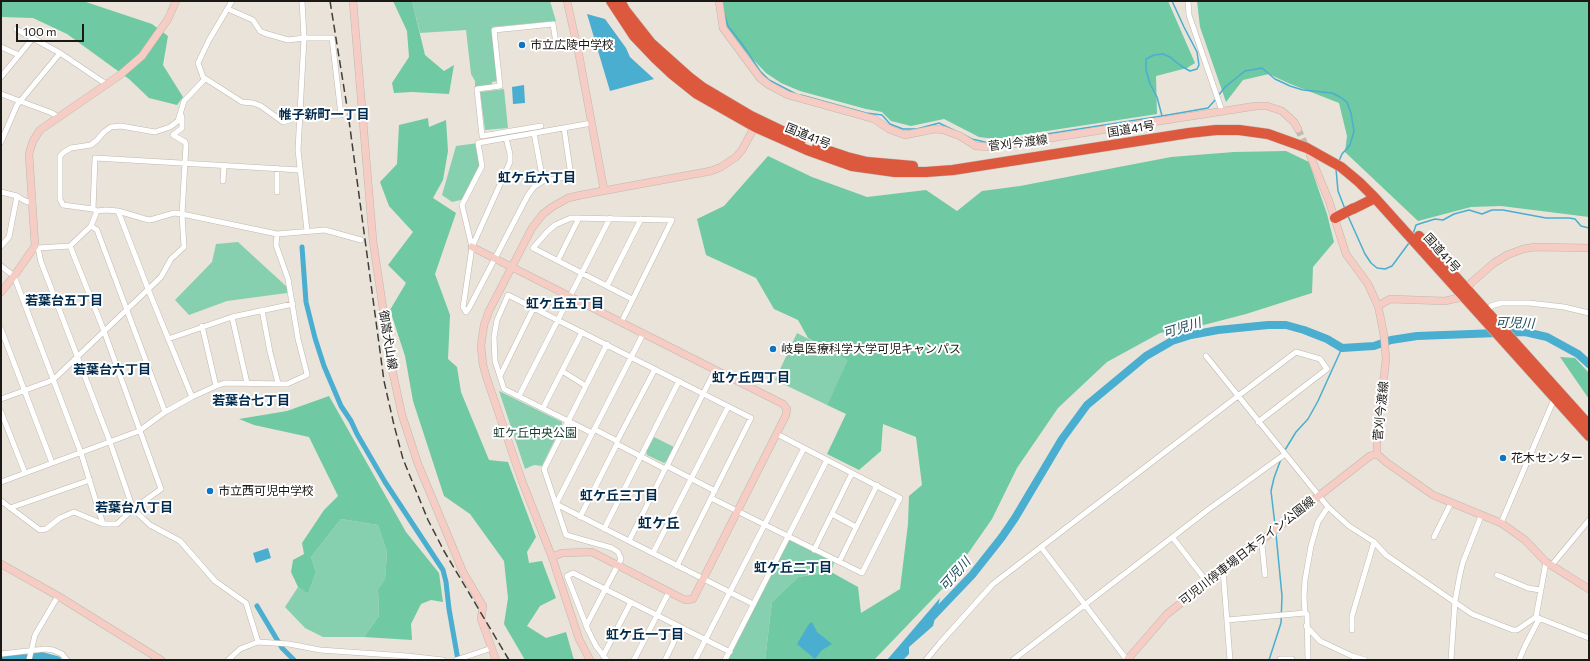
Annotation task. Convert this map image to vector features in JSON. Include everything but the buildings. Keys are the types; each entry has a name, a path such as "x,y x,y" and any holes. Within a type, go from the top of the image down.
{"highway":[{"name":"国道41号","path":"611,1 634,36 672,74 697,94 756,124 847,157 867,162 908,166 950,164 1190,126 1223,123 1261,127 1300,138 1362,176 1418,241 1557,395 1589,436"},
{"name":"国道41号","path":"620,1 650,43 675,66 702,87 756,124"},
{"name":"国道41号","path":"1342,164 1408,229"},
{"path":"1335,218 1375,198"},
{"name":"国道41号","path":"1557,395 1589,425"}],"street":[{"path":"176,1 168,19 142,56 133,65 40,130 33,141 29,154 37,247 41,262 110,442 133,509 150,525 180,541 216,581 246,603 258,642"},
{"path":"228,8 253,20 260,31 288,40 304,38 332,38 342,112 341,115 299,117 283,122 261,106 253,103 242,102 205,79 198,67 198,63 209,40 232,1"},
{"path":"302,1 304,38 298,144 307,230"},
{"name":"御嵩犬山線","path":"353,1 373,242 392,369 402,415 418,464 464,572 483,606 481,619 496,660"},
{"path":"566,1 579,55 604,190"},
{"name":"菅刈今渡線","path":"719,1 723,28 738,46 760,78 769,85 779,91 797,98 874,119 889,129 905,135 935,129 944,130 960,136 976,146 993,147 1256,106 1272,107 1282,111 1294,122 1298,130"},
{"path":"1188,1 1189,15 1222,111"},
{"path":"541,126 482,136 477,89 500,86 494,30 552,24 556,43"},
{"path":"16,29 60,52 106,84"},
{"path":"1,77 33,38"},
{"path":"1,47 19,55"},
{"path":"1,142 17,105 21,102 60,52"},
{"path":"205,79 184,101 178,121 162,131 155,132 121,126 111,127 91,145 71,148 64,152 60,156 60,199 63,205 95,210 118,211 150,220 174,213 182,214 277,234 307,230 334,231 361,240"},
{"path":"1,94 52,113 58,117"},
{"path":"1,399 53,380 161,277 174,254 184,247 182,214 185,142 173,135 182,128 182,117 180,114"},
{"path":"472,247 462,206 482,166 478,143 592,123"},
{"path":"590,660 579,638 552,557 522,481 483,365 481,346 484,325 489,310 532,228 543,214 552,207 568,198 604,190 701,174 721,167 736,157 756,124"},
{"path":"506,138 510,154 510,162 472,247 464,301 466,312 528,194 534,187 543,181 571,176 564,128"},
{"path":"534,133 543,181"},
{"name":"菅刈今渡線","path":"1310,155 1335,218 1346,254 1368,284 1378,306 1386,351 1386,367 1377,438 1377,454 1425,490 1451,503 1501,523 1525,540 1548,564 1589,589"},
{"path":"1,292 37,247 70,246 91,226 95,210 95,158 300,170"},
{"path":"223,181 224,165"},
{"path":"277,168 277,192"},
{"path":"1,192 17,196 25,201 33,203"},
{"path":"1,246 9,237 17,196"},
{"path":"118,211 192,397"},
{"path":"621,322 672,220 571,218 555,224 533,248 632,299"},
{"path":"558,260 579,218"},
{"path":"519,396 610,218"},
{"path":"607,286 641,219"},
{"path":"91,226 97,230 165,412"},
{"path":"1,482 139,431 165,412 216,386 225,384 287,384 307,374 298,338 288,279 276,245 277,234"},
{"path":"1,501 40,530 46,529 60,518 74,512 103,524 117,524 133,509 160,489 104,332 70,246"},
{"path":"472,247 783,404 787,409 786,415 777,434 693,599 686,600 592,552 562,553 552,557"},
{"path":"1378,306 1390,299 1445,301 1458,298 1472,282 1494,262 1523,249 1535,247 1589,248"},
{"path":"1,266 14,276 82,452 103,524"},
{"path":"677,566 752,418 508,295 498,320 494,337 495,361 504,389 568,421 593,431 641,457 691,478 715,491"},
{"path":"1487,316 1491,306 1501,303 1529,303 1564,307 1589,313"},
{"path":"168,339 202,326 232,317 293,304"},
{"path":"500,376 534,307"},
{"path":"262,310 278,384"},
{"path":"232,317 247,384"},
{"path":"202,326 216,386"},
{"path":"1,330 52,463"},
{"path":"543,408 582,332"},
{"path":"556,504 643,334"},
{"path":"586,626 621,559 616,550 566,535 544,469 607,344"},
{"path":"926,660 993,584 1238,396 1296,352 1320,359 1327,369 1258,422"},
{"path":"1206,356 1328,507 1350,526 1374,542 1386,555 1456,601 1472,614 1508,629 1517,630 1537,618"},
{"path":"580,517 655,369"},
{"path":"629,541 715,370"},
{"path":"562,371 586,386"},
{"path":"604,529 679,381"},
{"path":"1501,523 1557,395"},
{"path":"653,553 728,407"},
{"path":"1,412 25,473"},
{"path":"711,498 862,573 900,498 777,434"},
{"path":"695,660 804,448"},
{"path":"1013,660 1209,509 1285,454"},
{"name":"可児川停車場日本ライン公園線","path":"1127,660 1167,614 1370,456 1377,454"},
{"path":"725,660 827,460"},
{"path":"814,550 852,472"},
{"path":"10,508 90,480"},
{"path":"839,562 877,485"},
{"path":"1434,537 1451,503"},
{"path":"556,504 753,604"},
{"path":"1308,660 1306,626 1307,614 1305,613 1304,596 1305,580 1310,546 1318,522 1328,507"},
{"path":"832,514 856,527"},
{"path":"1451,660 1456,601 1463,562 1481,516"},
{"path":"1519,660 1537,618 1540,590 1548,564 1589,520"},
{"path":"1173,538 1207,582"},
{"path":"1260,541 1262,545 1265,575"},
{"path":"1352,630 1352,616 1374,542"},
{"path":"1041,547 1127,660"},
{"path":"1,564 58,596 161,660"},
{"path":"1223,570 1230,660"},
{"path":"631,602 605,658 596,646 586,626 567,576 573,573 682,627 730,652"},
{"path":"1497,575 1528,588 1540,590"},
{"path":"634,660 669,592"},
{"path":"29,660 35,635 58,596"},
{"path":"1227,620 1305,613"},
{"path":"1537,618 1589,638"},
{"path":"1306,626 1320,641 1352,656 1365,660"},
{"path":"665,660 682,627"},
{"path":"228,660 240,649 258,642 271,642 320,650 443,660"},
{"path":"459,659 492,648"},
{"path":"1,654 31,650 53,650 62,654 67,660"},
{"path":"1280,659 1292,660"}],"green space":[{"path":"1,1 83,1 152,24 168,36 163,65 183,97 177,105 149,98 129,79 67,34 33,18 1,17"},
{"path":"393,1 412,1 425,55 444,71 454,65 449,94 412,92 394,93 392,83 409,57 407,31"},
{"path":"412,1 550,1 556,21 492,27 497,81 492,82 492,85 475,87 475,81 471,74 466,30 420,33"},
{"path":"719,1 1168,1 1195,63 1187,68 1156,76 1157,114 995,139 979,137 944,119 911,126 891,121 882,112 800,91 781,83 766,73 723,28"},
{"path":"1197,1 1589,1 1589,217 1501,206 1471,207 1418,221 1345,152 1347,136 1339,103 1269,74 1243,80 1226,102 1200,27"},
{"path":"504,89 508,128 485,130 480,92"},
{"path":"428,118 429,127 446,120 448,151 443,180 433,198 456,213 435,274 450,315 448,359 457,367 461,392 489,460 508,462 536,537 527,552 529,563 542,561 556,598 540,606 527,626 546,638 566,632 574,660 525,660 504,624 508,598 504,561 470,514 444,496 413,401 405,356 390,310 406,283 388,265 413,232 389,206 380,182 397,164 399,125"},
{"path":"478,143 482,166 465,199 452,202 442,195 456,146"},
{"path":"1286,151 1309,162 1327,214 1334,242 1313,267 1312,293 1246,314 1192,328 1160,333 1107,362 1058,408 1017,468 992,519 946,585 874,660 765,660 772,602 798,577 831,572 858,587 861,613 900,589 908,524 909,496 922,485 916,437 883,424 881,451 859,470 827,454 846,414 827,405 848,360 808,338 798,320 774,309 756,278 706,255 697,219 724,206 768,156 812,177 867,197 926,190 957,211 982,191 1020,186 1171,157 1234,152"},
{"path":"238,242 287,287 287,293 227,301 189,315 175,300 212,262 216,244"},
{"path":"797,333 849,360 827,405 775,380"},
{"path":"1560,357 1575,358 1589,373 1589,399"},
{"name":"虹ケ丘中央公園","path":"499,391 562,422 562,425 542,466 534,465 525,469"},
{"path":"329,396 406,532 439,573 443,602 431,600 421,604 411,624 412,640 364,637 379,616 378,589 385,580 387,552 378,525 341,519 311,557 316,572 308,594 298,587 291,572 293,560 304,554 302,543 324,510 338,496 309,437 254,425 239,419 287,411"},
{"path":"654,437 674,447 667,461 664,463 647,455 646,451"},
{"path":"341,519 378,525 387,552 385,581 378,589 379,616 364,637 323,637 305,628 285,607 298,587 308,594 316,572 311,557"},
{"path":"788,536 835,560 831,572 798,577 772,602 765,660 727,660"}],"water":[{"path":"587,14 605,19 626,48 630,57 654,79 610,91"},
{"path":"524,85 525,103 513,104 512,87"},
{"path":"268,548 271,558 256,563 253,553"},
{"path":"940,598 933,626 909,647 909,654 903,660 887,660"},
{"path":"812,622 817,632 832,644 822,650 815,659 797,644 809,624"}],"waterway":[{"path":"1172,1 1197,52 1199,65 1197,69 1190,71 1163,54 1154,55 1146,59 1146,70 1150,84 1157,97 1162,116 1208,108 1216,99"},
{"path":"724,13 728,26 760,71 769,80 796,94"},
{"path":"1218,96 1225,87 1245,71 1262,68 1275,79 1290,86 1303,90 1332,93 1340,97 1347,102 1351,113 1354,131 1350,145 1342,154 1339,161"},
{"path":"801,95 866,113 882,115 890,124 903,129 917,129 939,123 972,139 989,143 1162,116"},
{"path":"1336,169 1338,191 1345,209"},
{"path":"1413,234 1416,225 1435,219 1443,220 1454,214 1469,210 1482,214 1492,210 1503,210 1546,218 1569,218 1575,219 1581,226 1589,228"},
{"path":"1348,216 1365,254 1371,263 1377,268 1385,269 1392,266 1409,243"},
{"path":"302,247 306,302 324,366 341,406 351,421 357,434 385,482 443,570 458,660"},
{"name":"可児川","path":"930,619 972,575 1002,537 1062,439 1087,405 1146,356 1172,341 1191,335 1218,330 1268,325 1286,325 1304,330 1327,339 1342,348 1374,346 1391,340 1417,336 1525,332 1547,337 1578,354 1589,364"},
{"path":"1285,450 1296,432 1308,419 1318,401 1342,348"},
{"path":"1275,525 1271,491 1281,459"},
{"path":"1269,660 1281,623 1282,596 1276,534"},
{"path":"257,606 282,648 294,660"},
{"path":"1,660 38,655 57,660"}],"tunnel":[{"path":"1298,129 1307,149"}],"railway":[{"path":"330,1 348,113 384,381 403,459 428,520 444,551 509,660"}],"place":[{"name":"市立広陵中学校","path":"522,45"},
{"name":"岐阜医療科学大学可児キャンパス","path":"773,349"},
{"name":"花木センター","path":"1503,458"},
{"name":"市立西可児中学校","path":"210,491"}],"district":[{"name":"帷子新町一丁目","path":"324,115"},
{"name":"虹ケ丘六丁目","path":"537,178"},
{"name":"若葉台五丁目","path":"64,301"},
{"name":"虹ケ丘五丁目","path":"565,304"},
{"name":"若葉台六丁目","path":"112,370"},
{"name":"虹ケ丘四丁目","path":"751,378"},
{"name":"若葉台七丁目","path":"251,401"},
{"name":"虹ケ丘三丁目","path":"619,496"},
{"name":"若葉台八丁目","path":"134,508"},
{"name":"虹ケ丘","path":"659,523"},
{"name":"虹ケ丘二丁目","path":"793,568"},
{"name":"虹ケ丘一丁目","path":"645,635"}]}
